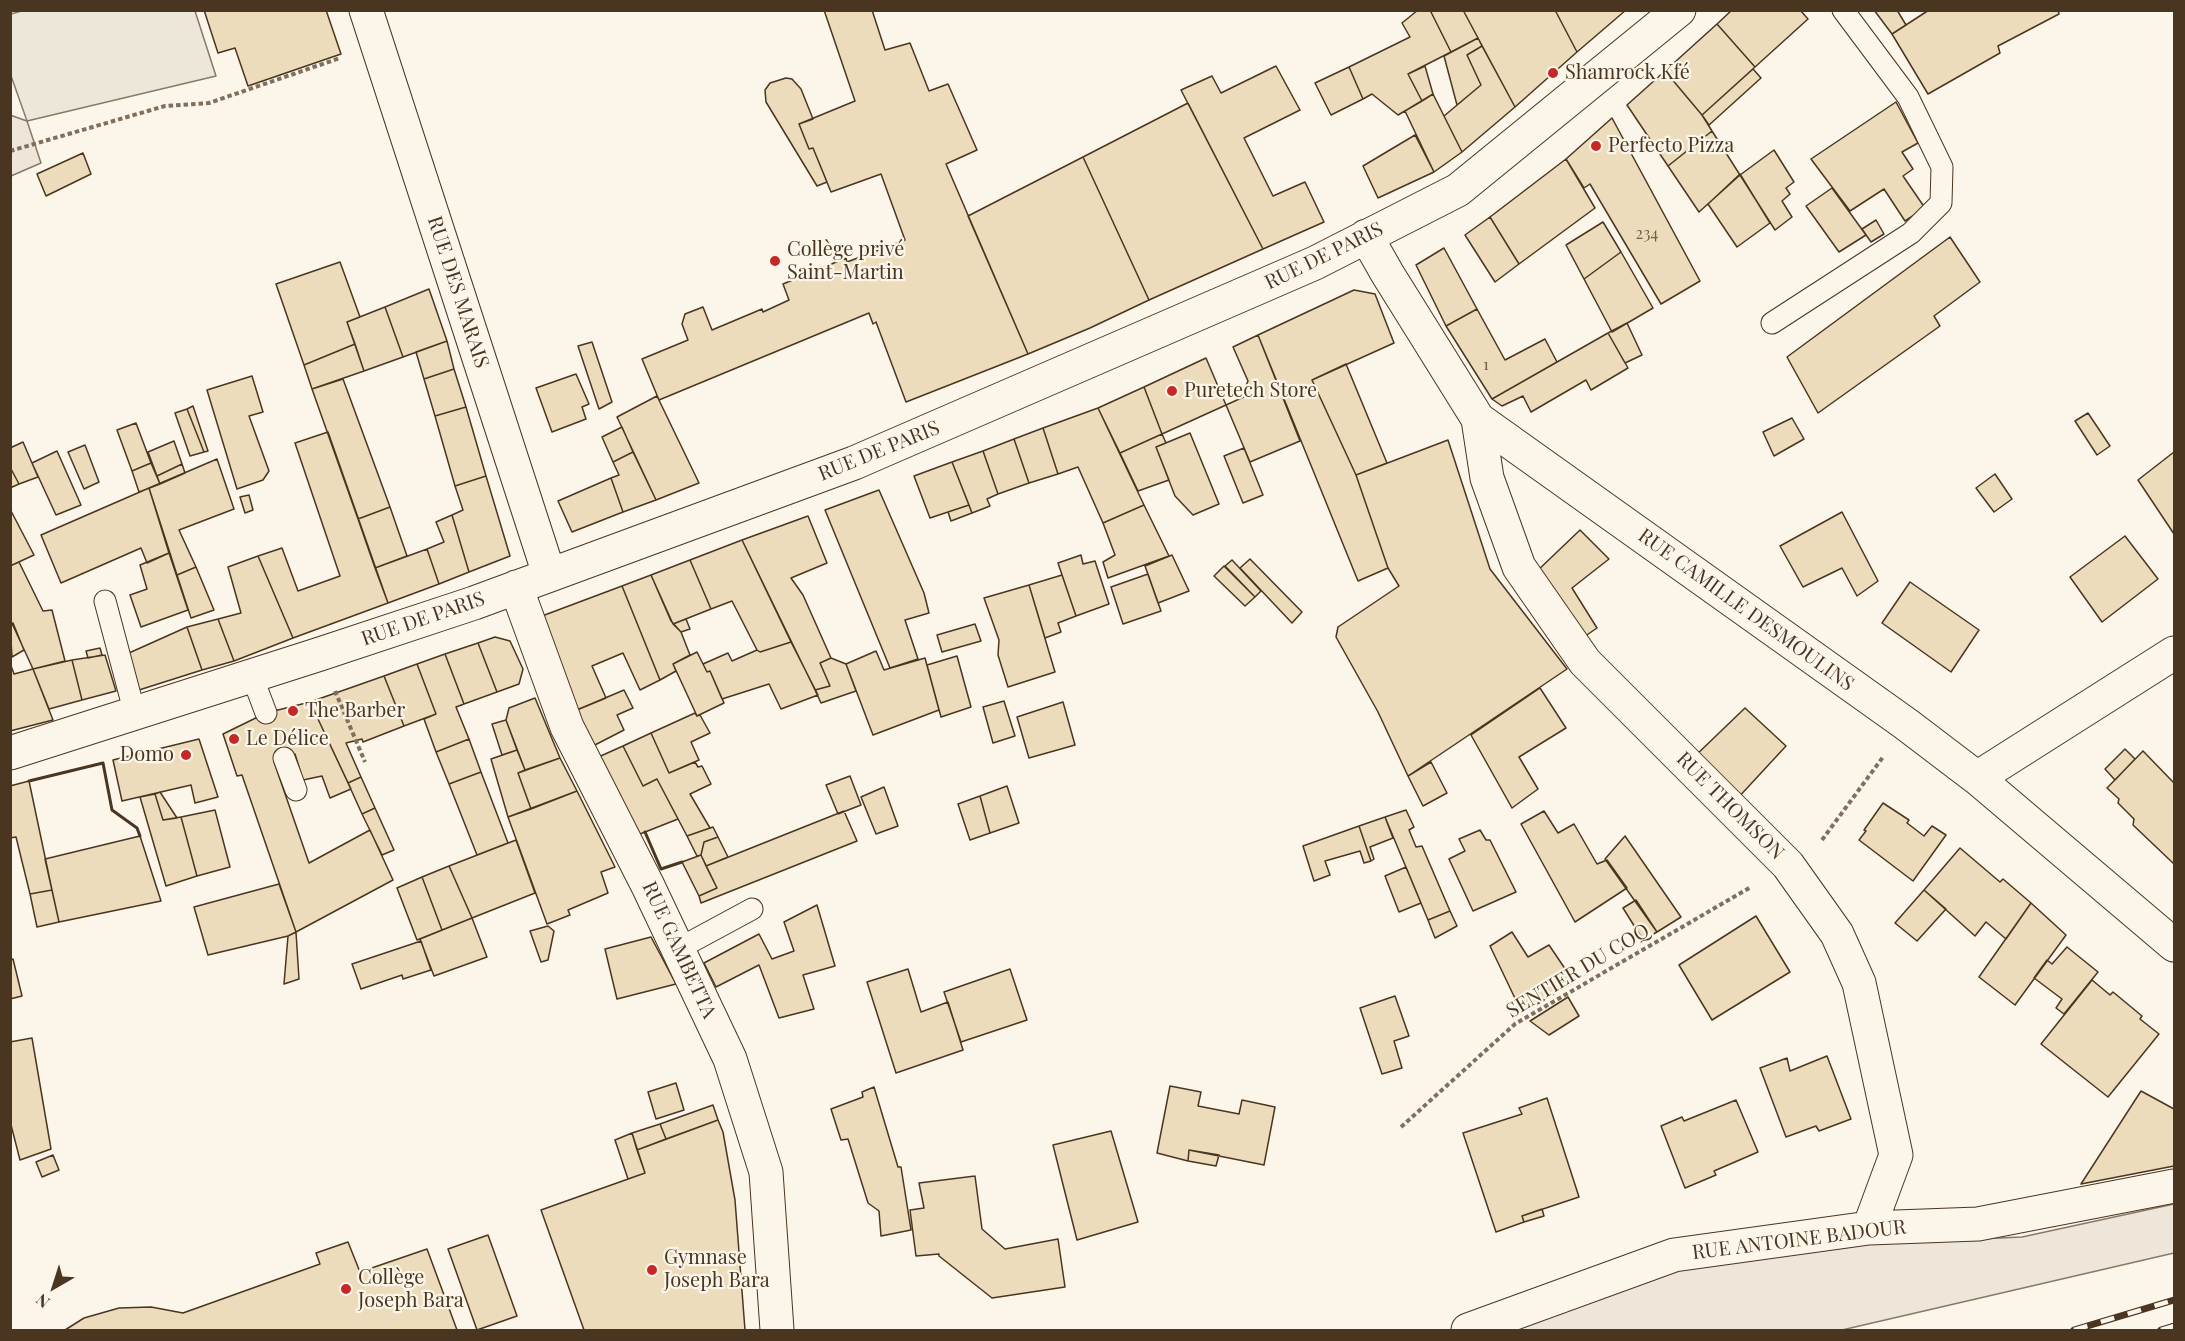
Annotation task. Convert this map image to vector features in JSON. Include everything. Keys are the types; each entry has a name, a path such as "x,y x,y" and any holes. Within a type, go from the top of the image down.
{"street":[{"name":"RUE DES MARAIS","path":"366,10 549,574"},
{"name":"RUE DE PARIS","path":"10,753 252,676 516,587 854,463 1316,263 1458,190 1679,10"},
{"name":"RUE CAMILLE DESMOULINS","path":"1366,236 1478,419 1906,724 1977,778 2175,945"},
{"name":"RUE THOMSON","path":"1478,419 1487,478 1519,567 1585,662 1793,870 1837,934 1859,983 1896,1155 1869,1228"},
{"name":"RUE GAMBETTA","path":"516,587 567,727 648,886 730,1059 766,1172 777,1330"},
{"path":"1977,778 2175,653"},
{"name":"RUE ANTOINE BADOUR","path":"1468,1330 1674,1256 1869,1228 1978,1224 2175,1186"}],"lane":[{"path":"1772,323 1911,233 1941,203 1942,167 1908,97 1843,10"},
{"path":"105,601 135,714"},
{"path":"252,676 266,713"},
{"path":"284,758 296,790"},
{"path":"678,949 752,909"}],"path":[{"path":"10,151 165,106 209,103 377,45"},
{"path":"334,688 365,762"},
{"path":"1793,870 1886,753"},
{"name":"SENTIER DU COQ","path":"1401,1127 1515,1024 1793,870"}],"shaded area":[{"path":"25,10 195,11 216,76 27,121 10,73 11,14"},
{"path":"10,115 27,121 41,163 11,176"},
{"path":"2174,1204 2174,1253 1842,1330 1503,1330 1683,1268 1864,1244 2022,1237"}],"building":[{"path":"204,10 326,10 341,54 248,86 235,48 218,53"},
{"path":"824,10 872,10 885,50 910,43 929,91 948,84 977,150 946,164 1028,354 906,402 876,322 873,324 869,313 659,400 642,359 688,340 682,324 685,314 703,307 712,330 789,300 783,284 846,258 847,262 905,240 881,174 831,192 813,148 809,149 799,124 855,101"},
{"path":"1418,10 1430,10 1451,52 1408,74 1422,101 1398,115 1372,94 1363,99 1349,67 1410,37 1402,23"},
{"path":"1430,10 1463,10 1478,38 1451,52"},
{"path":"1463,10 1555,10 1577,52 1515,107"},
{"path":"1555,10 1626,10 1577,52"},
{"path":"1732,10 1800,10 1808,19 1755,67 1717,24"},
{"path":"1874,10 1897,10 1906,25 1892,34"},
{"path":"1929,10 2058,10 2059,14 1998,46 2000,53 1928,94 1892,34"},
{"path":"1717,24 1755,67 1702,115 1665,71"},
{"path":"1478,38 1482,46 1467,55 1481,85 1457,105 1444,56"},
{"path":"1482,46 1515,107 1462,152 1444,116 1481,85 1467,55"},
{"path":"1276,66 1300,110 1244,138 1273,196 1305,182 1324,222 1263,249 1181,90 1212,76 1221,93"},
{"path":"1425,66 1433,94 1422,101 1408,74"},
{"path":"1349,67 1363,99 1331,115 1315,83"},
{"path":"1753,69 1761,78 1709,125 1702,115"},
{"path":"1665,71 1702,115 1712,131 1668,166 1627,105"},
{"path":"786,78 792,79 801,89 813,119 799,124 809,149 813,148 827,182 817,186 766,102 765,90 770,83"},
{"path":"1433,94 1462,152 1434,172 1405,111"},
{"path":"1896,102 1918,143 1902,152 1913,169 1903,176 1925,208 1905,221 1884,189 1850,211 1811,159"},
{"path":"1188,103 1263,249 1149,300 1083,157"},
{"path":"1612,118 1700,281 1661,304 1590,184 1584,188 1566,159"},
{"path":"1712,131 1740,175 1699,212 1668,166"},
{"path":"1415,135 1434,172 1378,198 1363,166"},
{"path":"1774,150 1794,182 1786,188 1790,194 1782,201 1792,217 1775,230 1740,175"},
{"path":"83,153 91,174 46,196 37,174"},
{"path":"1083,157 1149,300 1028,354 968,216"},
{"path":"1566,159 1595,208 1519,264 1490,217"},
{"path":"1740,174 1770,223 1737,247 1708,204"},
{"path":"1832,188 1866,235 1839,252 1806,206"},
{"path":"1490,217 1519,264 1495,282 1465,235"},
{"path":"1876,220 1884,234 1871,242 1862,229"},
{"path":"1603,222 1621,252 1584,279 1566,245"},
{"path":"1950,237 1980,282 1934,316 1940,326 1818,413 1787,357"},
{"path":"1444,248 1477,309 1446,326 1416,265"},
{"path":"1621,252 1653,308 1612,332 1584,279"},
{"path":"340,262 360,317 347,322 355,344 304,365 276,284"},
{"path":"429,289 447,341 403,357 385,307"},
{"path":"1354,290 1375,294 1394,343 1312,380 1356,475 1388,568 1358,581 1258,335"},
{"path":"385,307 403,357 364,371 347,322"},
{"path":"1477,309 1505,360 1545,339 1557,362 1492,399 1446,326"},
{"path":"1627,323 1642,355 1625,363 1608,333"},
{"path":"1608,333 1628,368 1591,390 1586,380 1531,412 1523,396 1502,406 1492,399"},
{"path":"1258,335 1300,441 1250,462 1226,405 1248,395 1245,388 1248,381 1233,347"},
{"path":"447,341 454,369 424,379 416,352"},
{"path":"592,342 612,402 599,409 578,346"},
{"path":"355,344 364,371 312,389 304,365"},
{"path":"1206,358 1226,405 1162,434 1144,387"},
{"path":"1346,364 1387,463 1356,475 1312,380"},
{"path":"454,369 466,407 435,416 424,379"},
{"path":"576,374 589,404 582,407 586,419 552,432 536,388"},
{"path":"252,376 263,412 249,416 269,471 263,480 237,489 207,390"},
{"path":"343,379 390,507 358,519 312,389"},
{"path":"1144,387 1162,434 1120,453 1098,408"},
{"path":"657,396 699,483 656,500 617,417"},
{"path":"193,406 208,451 204,452 187,409"},
{"path":"466,407 486,476 455,486 435,416"},
{"path":"1098,408 1144,505 1103,523 1078,467 1058,474 1043,428"},
{"path":"187,409 204,452 190,456 175,413"},
{"path":"2088,413 2110,446 2097,455 2075,421"},
{"path":"1792,418 1804,439 1774,456 1763,432"},
{"path":"136,423 151,463 132,471 117,430"},
{"path":"622,427 633,452 613,462 602,437"},
{"path":"1043,428 1058,474 1029,483 1014,439"},
{"path":"328,432 388,603 293,638 258,556 282,548 298,591 340,576 295,443"},
{"path":"1190,433 1219,504 1193,515 1175,496 1156,447"},
{"path":"1162,434 1166,443 1156,447 1169,480 1138,491 1120,453"},
{"path":"1014,439 1029,483 998,494 983,451"},
{"path":"1448,440 1490,569 1567,669 1408,776 1378,712 1336,637 1338,627 1399,586 1388,568 1356,475"},
{"path":"174,441 182,464 157,476 148,452"},
{"path":"23,442 38,477 19,484 10,467 10,448"},
{"path":"85,445 99,482 84,489 68,452"},
{"path":"1244,448 1263,495 1243,503 1224,456"},
{"path":"57,451 81,505 56,515 32,463"},
{"path":"983,451 998,494 987,499 990,506 972,513 952,462"},
{"path":"633,452 656,500 623,512 611,478 619,475 613,462"},
{"path":"2174,452 2174,534 2138,480"},
{"path":"217,459 234,509 179,530 196,567 177,575 149,488"},
{"path":"952,462 969,505 930,518 914,476"},
{"path":"151,463 160,484 139,492 132,471"},
{"path":"182,464 185,473 160,484 157,476"},
{"path":"10,467 19,484 10,488"},
{"path":"1995,474 2012,499 1994,512 1976,488"},
{"path":"486,476 510,556 469,572 452,515 463,510 455,486"},
{"path":"611,478 623,512 572,532 558,501"},
{"path":"149,488 169,553 147,563 141,548 61,583 41,535"},
{"path":"879,490 924,593 929,613 905,620 918,659 890,668 825,510"},
{"path":"249,495 253,510 245,513 240,497"},
{"path":"969,505 972,513 951,521 948,512"},
{"path":"1144,505 1169,556 1108,578 1103,562 1115,555 1103,523"},
{"path":"390,507 407,556 375,568 358,519"},
{"path":"10,509 34,555 10,566"},
{"path":"1842,512 1878,581 1857,596 1842,568 1803,587 1780,546"},
{"path":"452,515 469,572 439,584 427,549 444,542 436,522"},
{"path":"808,516 827,563 791,578 803,595 831,658 820,663 830,686 815,690 742,540"},
{"path":"1580,530 1609,559 1572,588 1597,628 1578,641 1535,573"},
{"path":"2125,536 2158,579 2102,622 2070,577"},
{"path":"742,540 791,642 760,652 732,601 711,609 690,560"},
{"path":"427,549 439,584 388,603 375,568"},
{"path":"169,553 188,610 141,627 130,595 147,589 140,565"},
{"path":"1081,555 1083,564 1095,561 1109,604 1076,616 1058,563"},
{"path":"1172,555 1189,591 1158,603 1145,566"},
{"path":"258,556 293,638 234,661 218,619 241,613 228,567"},
{"path":"1250,559 1302,612 1292,623 1240,568"},
{"path":"690,560 711,609 673,624 651,575"},
{"path":"1232,560 1261,591 1255,597 1225,566"},
{"path":"19,562 43,611 52,610 65,661 33,669 10,619 10,566"},
{"path":"1224,566 1255,597 1245,606 1214,576"},
{"path":"196,567 214,610 191,618 177,575"},
{"path":"1148,574 1161,611 1123,624 1111,587"},
{"path":"651,575 671,621 681,632 690,655 673,664 676,671 660,680 622,586"},
{"path":"1062,575 1076,616 1058,623 1061,632 1045,638 1029,585"},
{"path":"1910,582 1979,630 1951,672 1882,623"},
{"path":"1029,585 1055,672 1008,687 998,655 999,640 984,598"},
{"path":"622,586 660,680 640,690 623,653 592,666 606,698 572,712 542,616"},
{"path":"218,619 234,661 202,670 187,627"},
{"path":"686,619 690,629 681,632 673,624"},
{"path":"13,623 24,650 12,657 10,624"},
{"path":"975,624 981,641 942,652 937,635"},
{"path":"187,627 202,670 139,690 129,653"},
{"path":"495,637 510,641 523,669 519,684 497,692 478,643"},
{"path":"791,642 818,695 781,709 769,684 722,699 710,671 707,672 703,664 728,653 732,661 757,650 760,652"},
{"path":"478,643 497,692 464,704 445,654"},
{"path":"100,648 102,655 88,658 86,651"},
{"path":"876,651 884,670 925,658 939,710 873,735 846,664"},
{"path":"697,652 707,672 710,671 724,703 697,716 673,664"},
{"path":"445,654 464,704 456,707 469,739 436,752 424,719 436,714 417,664"},
{"path":"105,655 116,691 82,700 72,660"},
{"path":"957,656 971,707 941,717 927,665"},
{"path":"831,658 846,664 856,691 821,703 815,690 830,686 820,663"},
{"path":"72,660 82,700 49,709 33,669"},
{"path":"10,663 14,674 33,669 53,720 10,731"},
{"path":"417,664 436,714 404,726 384,676"},
{"path":"384,676 404,726 363,742 362,739 346,743 361,777 348,783 310,702"},
{"path":"1540,688 1566,728 1519,757 1538,789 1512,808 1471,735"},
{"path":"624,690 633,708 617,715 624,730 589,748 572,712"},
{"path":"535,698 560,758 525,770 506,720 509,708"},
{"path":"1004,701 1015,736 993,743 983,707"},
{"path":"310,702 351,789 330,798 322,776 303,780 295,754 274,762 309,863 370,830 393,880 296,932 242,775 237,776 223,734 266,713"},
{"path":"1063,702 1075,745 1029,758 1017,717"},
{"path":"1745,708 1786,746 1736,800 1693,758"},
{"path":"695,713 697,716 700,715 710,733 691,742 699,760 669,773 651,733"},
{"path":"506,720 517,750 502,755 492,724"},
{"path":"651,733 669,773 695,762 698,767 702,766 711,784 690,794 710,828 687,836 657,779 643,786 623,746"},
{"path":"199,739 218,797 195,803 191,785 122,801 113,760"},
{"path":"469,739 481,772 449,784 436,752"},
{"path":"623,746 643,786 657,779 678,819 640,834 594,759"},
{"path":"2125,749 2135,759 2115,780 2105,769"},
{"path":"517,750 525,770 518,773 531,809 508,817 491,759"},
{"path":"2143,751 2174,783 2174,864 2133,825 2134,819 2118,803 2119,799 2107,788"},
{"path":"560,758 577,791 531,809 518,773"},
{"path":"1431,762 1447,793 1423,806 1408,776"},
{"path":"481,772 508,843 477,855 449,784"},
{"path":"850,776 861,805 838,814 826,785"},
{"path":"361,777 375,808 362,814 348,783"},
{"path":"29,781 52,890 30,894 16,837 10,838 10,786"},
{"path":"1007,786 1019,823 990,833 980,796"},
{"path":"884,787 898,826 876,834 861,797"},
{"path":"577,791 615,867 601,872 608,893 568,910 570,915 547,924 508,817"},
{"path":"160,792 177,818 163,820 155,794"},
{"path":"155,794 163,820 181,817 197,876 166,886 140,797"},
{"path":"980,796 990,833 970,840 958,804"},
{"path":"1883,803 1909,820 1907,823 1924,836 1932,826 1946,835 1913,881 1859,840"},
{"path":"375,808 394,850 382,855 362,814"},
{"path":"215,810 230,867 197,876 181,817"},
{"path":"1406,810 1414,827 1409,830 1416,847 1422,846 1450,911 1428,920 1385,817"},
{"path":"844,811 857,841 701,903 699,896 717,888 706,866"},
{"path":"1544,811 1558,833 1574,824 1597,864 1607,860 1627,888 1575,922 1521,824"},
{"path":"1385,817 1393,838 1370,847 1374,859 1371,861 1359,826"},
{"path":"1359,826 1371,861 1364,863 1360,851 1325,861 1330,875 1314,881 1303,846"},
{"path":"713,827 718,837 704,842 701,855 697,856 687,836"},
{"path":"1480,830 1486,840 1490,840 1516,892 1473,911 1449,859 1465,851 1459,839"},
{"path":"140,836 161,901 59,922 45,859"},
{"path":"1625,836 1681,917 1657,932 1605,859"},
{"path":"718,837 728,857 706,866 701,855 704,842"},
{"path":"516,840 535,893 472,918 449,866"},
{"path":"1960,848 2000,882 2003,879 2031,903 2006,939 1986,922 1975,936 1924,890"},
{"path":"701,855 717,888 699,896 682,862"},
{"path":"449,866 472,918 442,930 422,877"},
{"path":"1406,867 1421,903 1399,912 1385,876"},
{"path":"422,877 442,930 417,940 397,888"},
{"path":"279,884 296,932 288,936 208,955 194,907"},
{"path":"52,890 59,922 37,927 30,894"},
{"path":"1924,890 1946,909 1917,941 1895,923"},
{"path":"1636,900 1657,932 1643,940 1623,908"},
{"path":"2031,903 2066,935 2015,1005 1979,977"},
{"path":"817,905 835,966 803,975 814,1009 779,1018 759,965 716,987 704,963 759,934 772,959 794,951 784,922"},
{"path":"1450,911 1457,926 1435,938 1428,920"},
{"path":"1756,916 1790,972 1712,1020 1679,965"},
{"path":"472,918 487,957 434,976 420,939"},
{"path":"548,926 554,931 548,960 541,962 530,931"},
{"path":"296,932 299,979 284,984 288,936"},
{"path":"1512,932 1528,957 1549,945 1574,982 1522,1013 1490,946"},
{"path":"651,937 676,984 617,999 605,949"},
{"path":"421,941 431,970 403,979 402,975 361,989 352,964"},
{"path":"2067,947 2098,972 2064,1014 2056,1008 2062,999 2034,978 2047,960 2052,964"},
{"path":"13,959 22,996 10,999 10,960"},
{"path":"908,969 921,1012 948,1002 963,1050 896,1073 867,982"},
{"path":"1010,969 1027,1020 961,1042 944,992"},
{"path":"2092,980 2110,995 2113,992 2142,1016 2140,1019 2159,1034 2108,1097 2041,1044"},
{"path":"1395,996 1409,1036 1394,1041 1402,1068 1382,1074 1360,1008"},
{"path":"1568,997 1579,1016 1549,1035 1530,1021"},
{"path":"32,1038 51,1149 20,1160 10,1121 10,1042"},
{"path":"1827,1056 1851,1119 1819,1131 1816,1126 1786,1137 1760,1068 1787,1058 1790,1071"},
{"path":"676,1083 684,1110 656,1119 648,1092"},
{"path":"1170,1086 1201,1092 1198,1106 1239,1114 1242,1100 1275,1107 1264,1165 1189,1150 1188,1161 1157,1153"},
{"path":"874,1087 898,1167 901,1167 911,1230 881,1236 879,1211 868,1203 848,1139 841,1140 831,1109 863,1097 862,1092"},
{"path":"2141,1091 2174,1109 2174,1166 2081,1184"},
{"path":"1547,1098 1579,1197 1522,1216 1524,1222 1496,1232 1463,1133 1522,1114 1519,1108"},
{"path":"1736,1100 1758,1152 1714,1171 1716,1175 1685,1188 1661,1126 1682,1117 1684,1121"},
{"path":"713,1105 718,1120 666,1139 660,1124"},
{"name":"Gymnase Joseph Bara","path":"718,1120 723,1132 735,1200 745,1330 584,1330 541,1210 645,1173 637,1150"},
{"path":"660,1124 666,1139 637,1150 632,1133"},
{"path":"1111,1131 1138,1222 1077,1240 1053,1145"},
{"path":"632,1133 645,1173 628,1179 615,1140"},
{"path":"1189,1150 1219,1155 1216,1166 1188,1161"},
{"path":"53,1155 59,1170 42,1177 36,1162"},
{"path":"975,1176 982,1229 1005,1249 1058,1239 1065,1287 992,1298 939,1254 916,1256 910,1210 924,1208 919,1183"},
{"path":"1542,1209 1544,1216 1524,1222 1522,1216"},
{"path":"488,1235 517,1316 477,1330 448,1249"},
{"name":"Collège Joseph Bara","path":"348,1242 360,1272 427,1249 457,1330 65,1330 84,1318 119,1308 151,1307 183,1313 320,1264 316,1253"}],"railway":[{"path":"2074,1330 2174,1300"},
{"path":"2161,1330 2174,1326"}],"wall":[{"path":"29,781 103,763 112,810 137,828 140,836"},
{"path":"645,832 661,869 682,862"}],"place":[{"name":"Shamrock Kfé","path":"1553,73"},
{"name":"Perfecto Pizza","path":"1596,146"},
{"name":"Collège privé Saint-Martin","path":"775,261"},
{"name":"Puretech Store","path":"1172,391"},
{"name":"The Barber","path":"293,711"},
{"name":"Le Délice","path":"234,739"},
{"name":"Domo","path":"186,755"},
{"name":"Gymnase Joseph Bara","path":"652,1270"},
{"name":"Collège Joseph Bara","path":"346,1289"}]}
